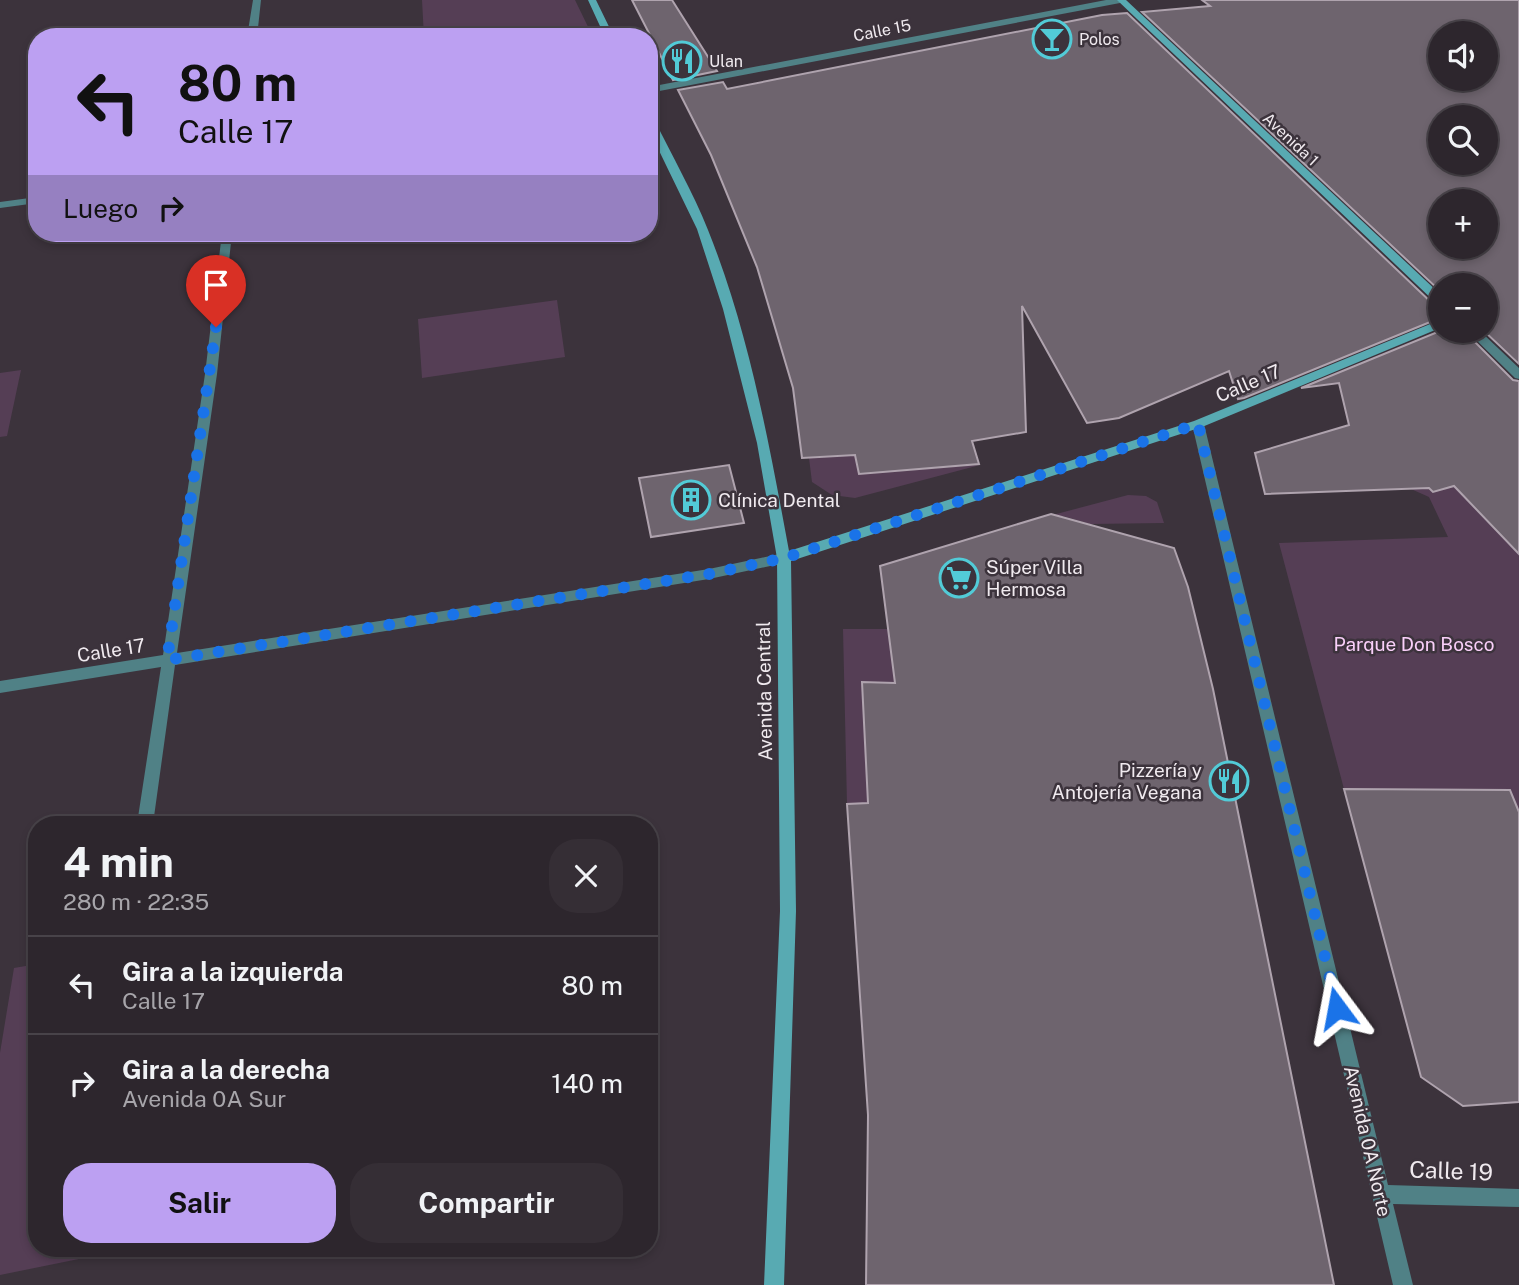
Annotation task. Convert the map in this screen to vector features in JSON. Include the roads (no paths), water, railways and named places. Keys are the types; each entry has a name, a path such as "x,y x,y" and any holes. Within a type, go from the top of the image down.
{"main road":[{"path":"592,0 606,28"},
{"name":"Avenida 1","path":"1121,0 1428,289"},
{"name":"Avenida Central","path":"658,138 702,229 729,309 763,443 784,558 788,911 774,1285"},
{"name":"Calle 17","path":"784,558 1198,424 1428,329"}],"street":[{"path":"253,28 257,0"},
{"name":"Calle 15","path":"658,88 1121,0"},
{"path":"0,205 28,201"},
{"path":"146,816 211,374 227,242"},
{"path":"1486,343 1519,375"},
{"name":"Avenida 0A Norte","path":"1198,424 1403,1285"},
{"name":"Calle 17","path":"0,687 709,574 784,558"},
{"name":"Calle 19","path":"1381,1194 1519,1198"}],"place":[{"name":"Polos","path":"1052,39"},
{"name":"Ulan","path":"682,61"},
{"name":"Clínica Dental","path":"691,500"},
{"name":"Súper Villa Hermosa","path":"959,578"},
{"name":"Pizzería y Antojería Vegana","path":"1229,781"}],"park label":[{"name":"Parque Don Bosco","path":"1414,644"}]}
